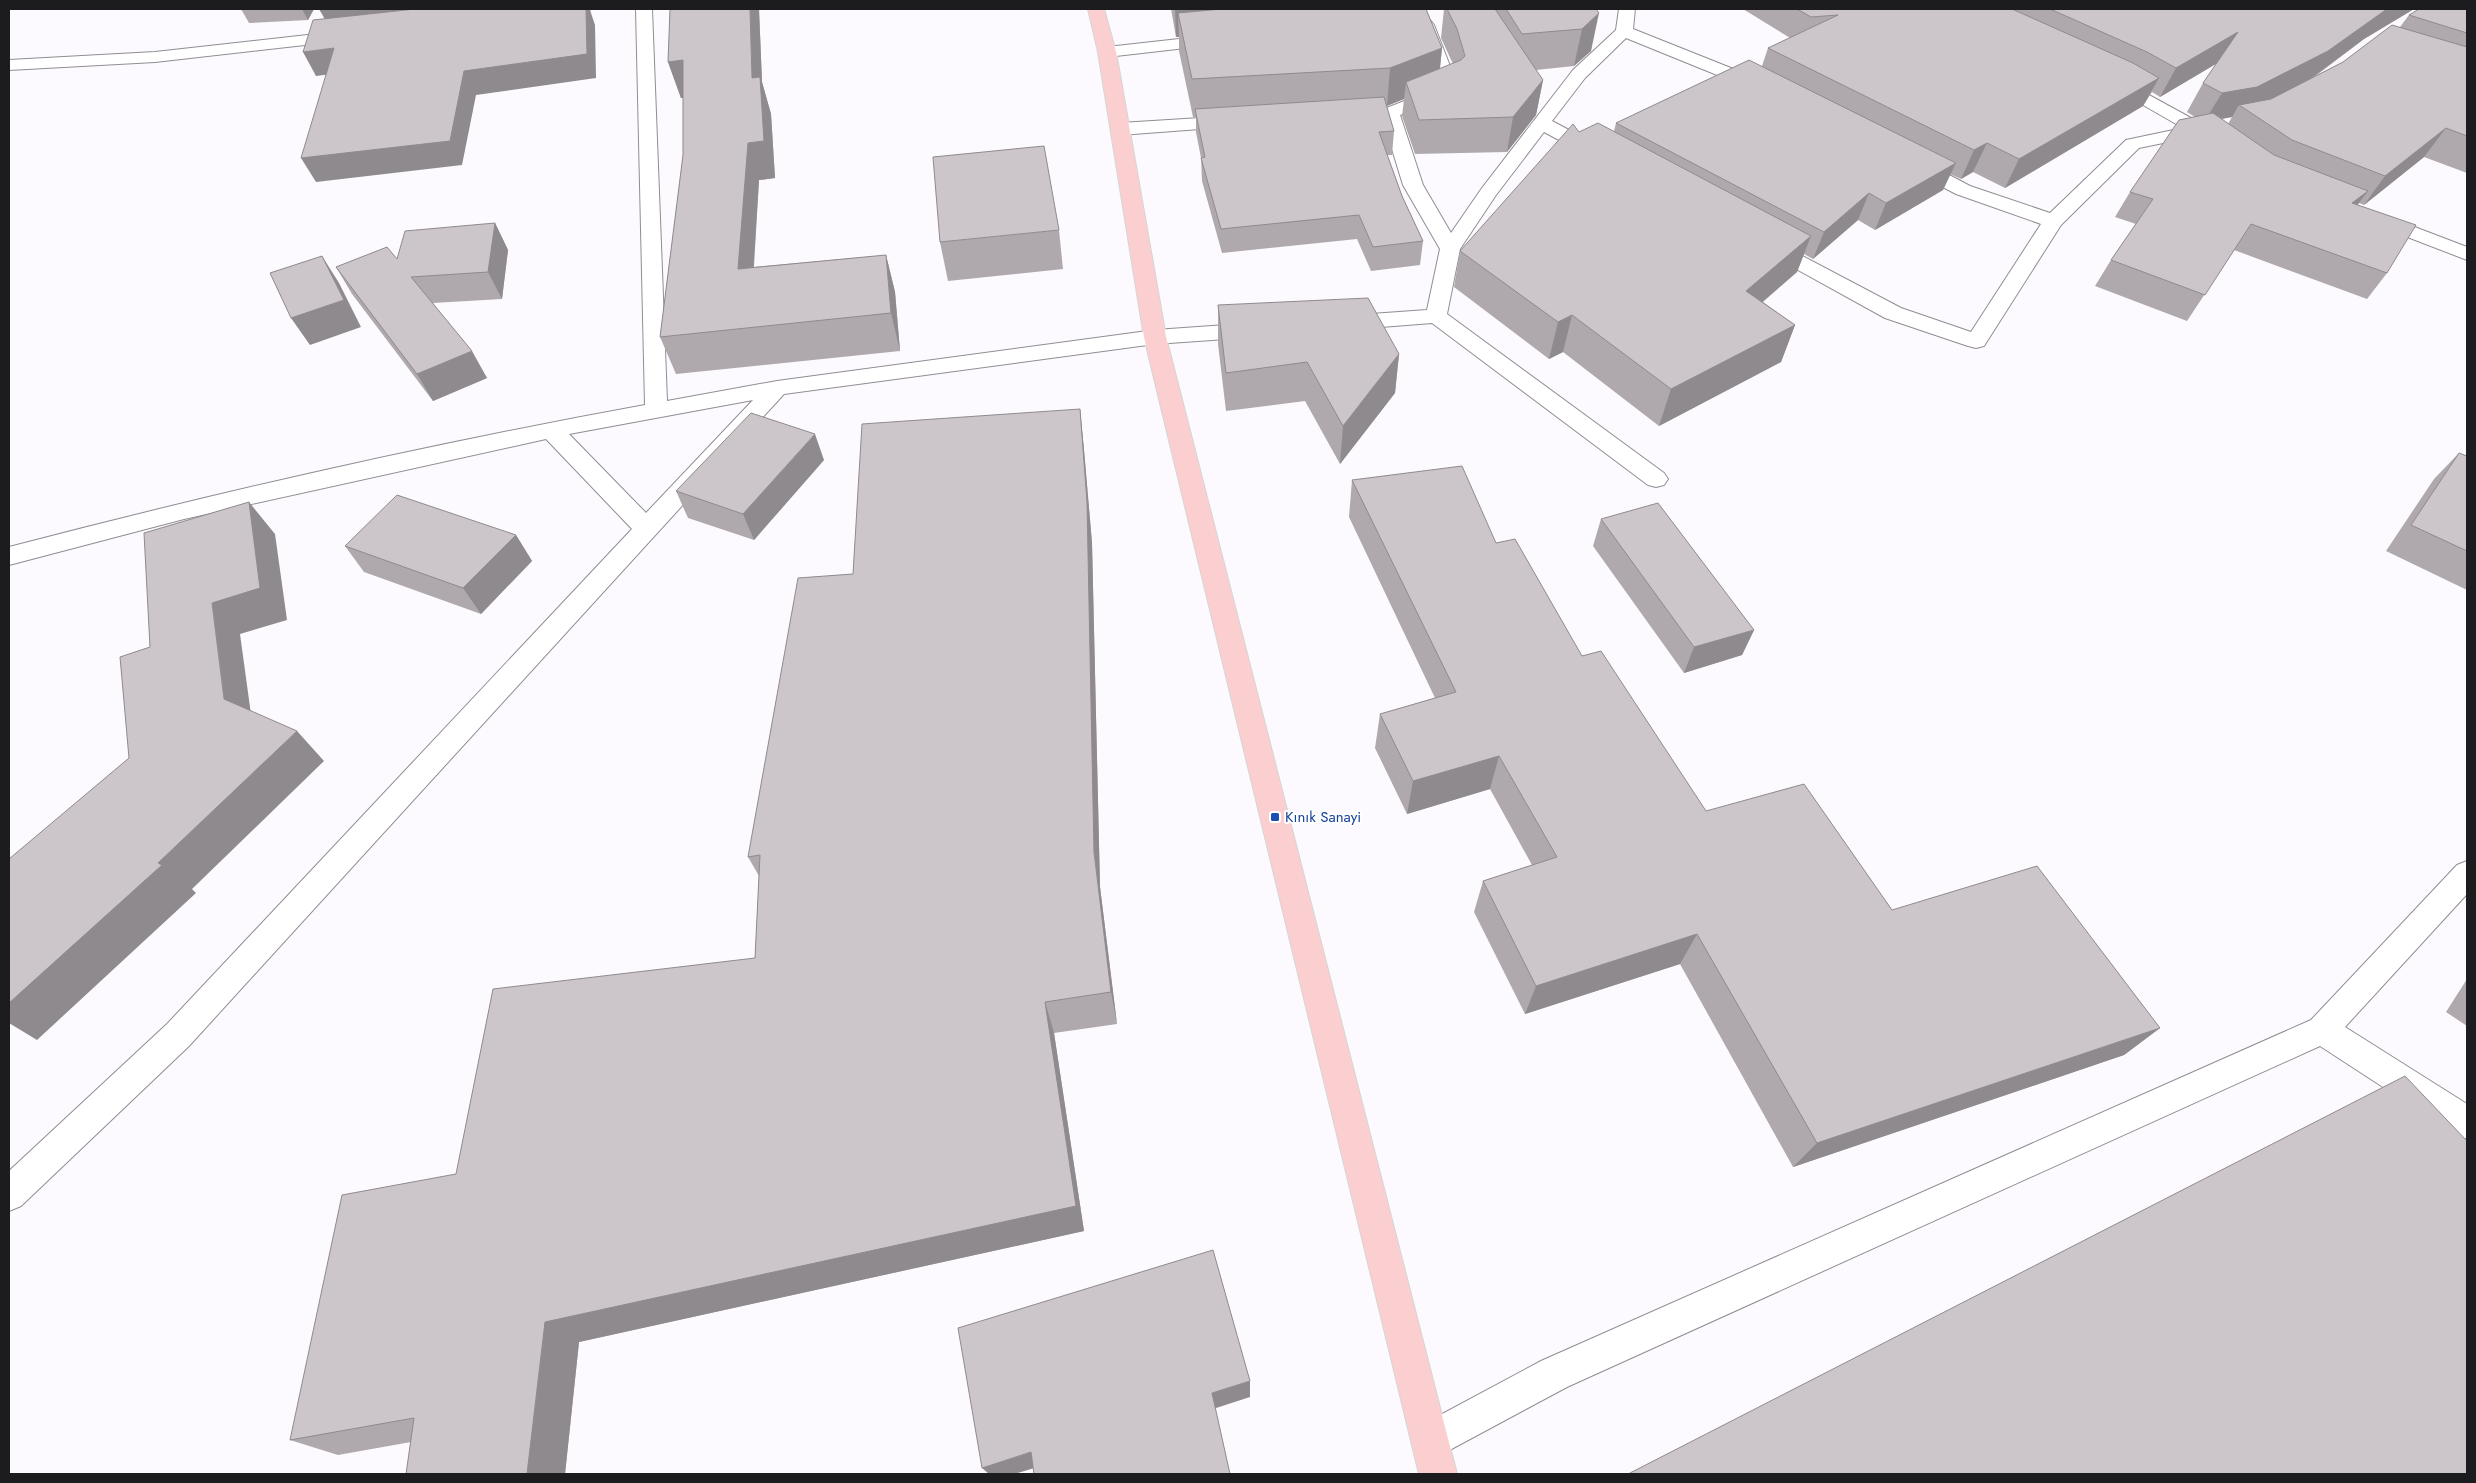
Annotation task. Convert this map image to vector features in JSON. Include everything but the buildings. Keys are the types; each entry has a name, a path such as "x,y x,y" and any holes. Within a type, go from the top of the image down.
{"main road":[{"path":"1096,9 1107,52 1155,337 1438,1474"}],"street":[{"path":"644,9 656,410"},
{"path":"1436,316 1450,250 1489,192 1579,74 1624,31 1627,9"},
{"path":"1370,114 1390,113 1450,90 1442,64 1416,14"},
{"path":"1624,31 1741,76 1776,94"},
{"path":"9,65 155,57 364,33"},
{"path":"1107,52 1234,38"},
{"path":"2098,74 2209,128 2225,147"},
{"path":"1390,113 1413,185 1450,250"},
{"path":"1120,128 1255,121"},
{"path":"1542,123 1612,161"},
{"path":"1753,237 1893,314 1976,341 2053,221 2133,144 2209,128"},
{"path":"1896,155 1962,190 2053,221"},
{"path":"2357,211 2467,254"},
{"path":"1320,325 1436,316 1656,479"},
{"path":"9,556 184,510 551,430 777,388 1155,337 1271,328"},
{"path":"9,1194 178,1035 777,388"},
{"path":"551,430 647,529"},
{"path":"1431,1440 1554,1374 2322,1030 2467,874"},
{"path":"2322,1030 2467,1124"}],"place":[{"name":"Kınık Sanayi","path":"1275,817"}]}
